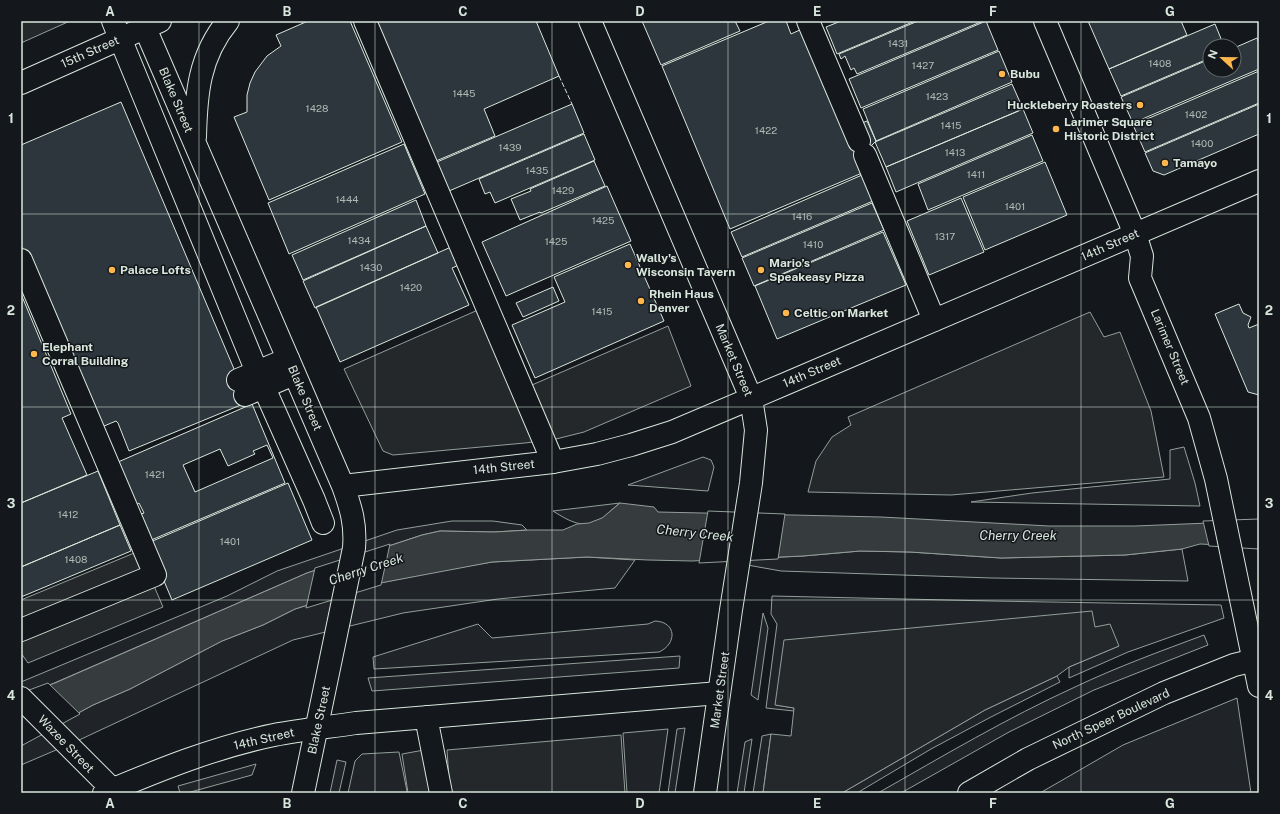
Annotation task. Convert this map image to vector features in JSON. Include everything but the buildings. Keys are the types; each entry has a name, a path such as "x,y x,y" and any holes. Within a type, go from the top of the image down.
{"main road":[{"path":"195,145 196,102 201,72 208,53 228,21"},
{"path":"365,21 553,462"},
{"name":"Market Street","path":"590,21 751,398 756,435 751,483 719,693 707,788"},
{"path":"808,21 934,320"},
{"name":"Larimer Street","path":"1044,21 1135,234 1142,256 1140,278 1200,418 1216,479 1256,659 1259,686"},
{"name":"Blake Street","path":"149,23 195,145 343,486 353,516 354,548 303,793"},
{"name":"15th Street","path":"21,82 117,30 149,23"},
{"path":"117,30 251,383 323,523"},
{"name":"14th Street","path":"343,486 553,462 597,454 672,432 1259,181"},
{"path":"21,260 155,575 21,630"},
{"path":"251,383 291,366"},
{"name":"North Speer Boulevard","path":"969,793 1028,759 1164,693 1234,665 1256,659"},
{"name":"14th Street","path":"110,792 159,770 202,755 252,740 317,728 356,723 719,693"},
{"name":"Wazee Street","path":"21,698 87,765 110,792"},
{"path":"426,717 441,793"}],"shaded area":[{"path":"21,21 70,21 21,43"},
{"path":"496,302 532,385 668,326 691,386 584,432 556,439 393,455 383,451 344,369"},
{"path":"1090,312 1104,337 1120,332 1151,411 1164,477 951,495 808,492 816,461 832,437 851,425 848,417"},
{"path":"1184,447 1200,506 971,502 1032,493 1170,479 1170,450"},
{"path":"703,457 711,460 714,467 708,491 628,485"},
{"path":"620,503 603,518 590,524 571,521 553,511"},
{"path":"452,521 493,521 522,525 527,530 494,532 440,531 422,535 307,573 52,684 21,695 21,682 227,596 277,571 397,530"},
{"path":"1182,549 1188,581 992,578 781,571 719,560 803,556 860,551 910,552 1001,558 1125,555"},
{"path":"139,551 163,607 28,663 21,653 21,600"},
{"path":"587,557 635,560 615,588 498,599 403,613 293,640 77,741 21,765 21,744 93,705 130,689 222,641 263,625 295,609 375,584 439,571 492,562"},
{"path":"772,596 1221,605 1224,618 1128,652 1069,678 1069,667 1119,646 776,705 794,708 794,711 766,708 777,624 771,614"},
{"path":"1092,611 1095,627 1110,624 1119,646 1069,667 1057,676 985,710 842,793 763,793 771,734 791,736 794,708 775,705 784,640"},
{"path":"763,613 768,628 758,700 751,695"},
{"path":"655,621 662,622 667,625 671,629 672,634 669,644 659,652 374,669 373,657 478,624 492,638 648,624"},
{"path":"1204,635 1208,645 1094,690 1009,732 901,793 878,793 1025,711 1123,666"},
{"path":"680,656 679,668 372,691 368,678"},
{"path":"1057,676 1060,682 931,749 857,793 842,793 985,710"},
{"path":"1237,698 1251,793 1040,793 1123,745"},
{"path":"685,728 675,793 668,793 677,729"},
{"path":"668,729 659,793 627,793 623,733"},
{"path":"771,734 763,793 753,793 762,736"},
{"path":"621,735 625,793 450,793 447,750"},
{"path":"752,739 744,793 737,793 745,742"},
{"path":"424,750 431,793 408,793 402,754"},
{"path":"399,752 407,791 406,793 348,793 355,761 362,754"},
{"path":"337,760 346,762 339,793 330,793"},
{"path":"256,764 252,775 187,793 180,793 178,786"}],"water":[{"name":"Cherry Creek","path":"620,503 654,507 658,512 881,517 1049,526 1135,526 1259,521 1259,547 1200,544 1182,549 1125,555 1001,558 910,552 860,551 803,556 692,561 587,557 492,562 375,584 295,609 263,625 222,641 130,689 93,705 21,744 21,695 55,683 307,573 422,535 440,531 494,532 563,530 577,524 589,523 602,518"}],"pier":[{"path":"708,511 785,514 778,559 699,563"},
{"path":"1259,519 1259,549 1209,546 1203,521"},
{"path":"390,544 381,585 306,608 315,568"},
{"path":"48,683 80,714 21,746 21,693"}],"fence":[{"path":"559,76 572,104"}],"place":[{"name":"Bubu","path":"1002,74"},
{"name":"Huckleberry Roasters","path":"1140,105"},
{"name":"Larimer Square Historic District","path":"1056,129"},
{"name":"Tamayo","path":"1165,163"},
{"name":"Wally's Wisconsin Tavern","path":"628,265"},
{"name":"Palace Lofts","path":"112,270"},
{"name":"Mario’s Speakeasy Pizza","path":"761,270"},
{"name":"Rhein Haus Denver","path":"641,301"},
{"name":"Celtic on Market","path":"786,313"},
{"name":"Elephant Corral Building","path":"34,354"}]}
